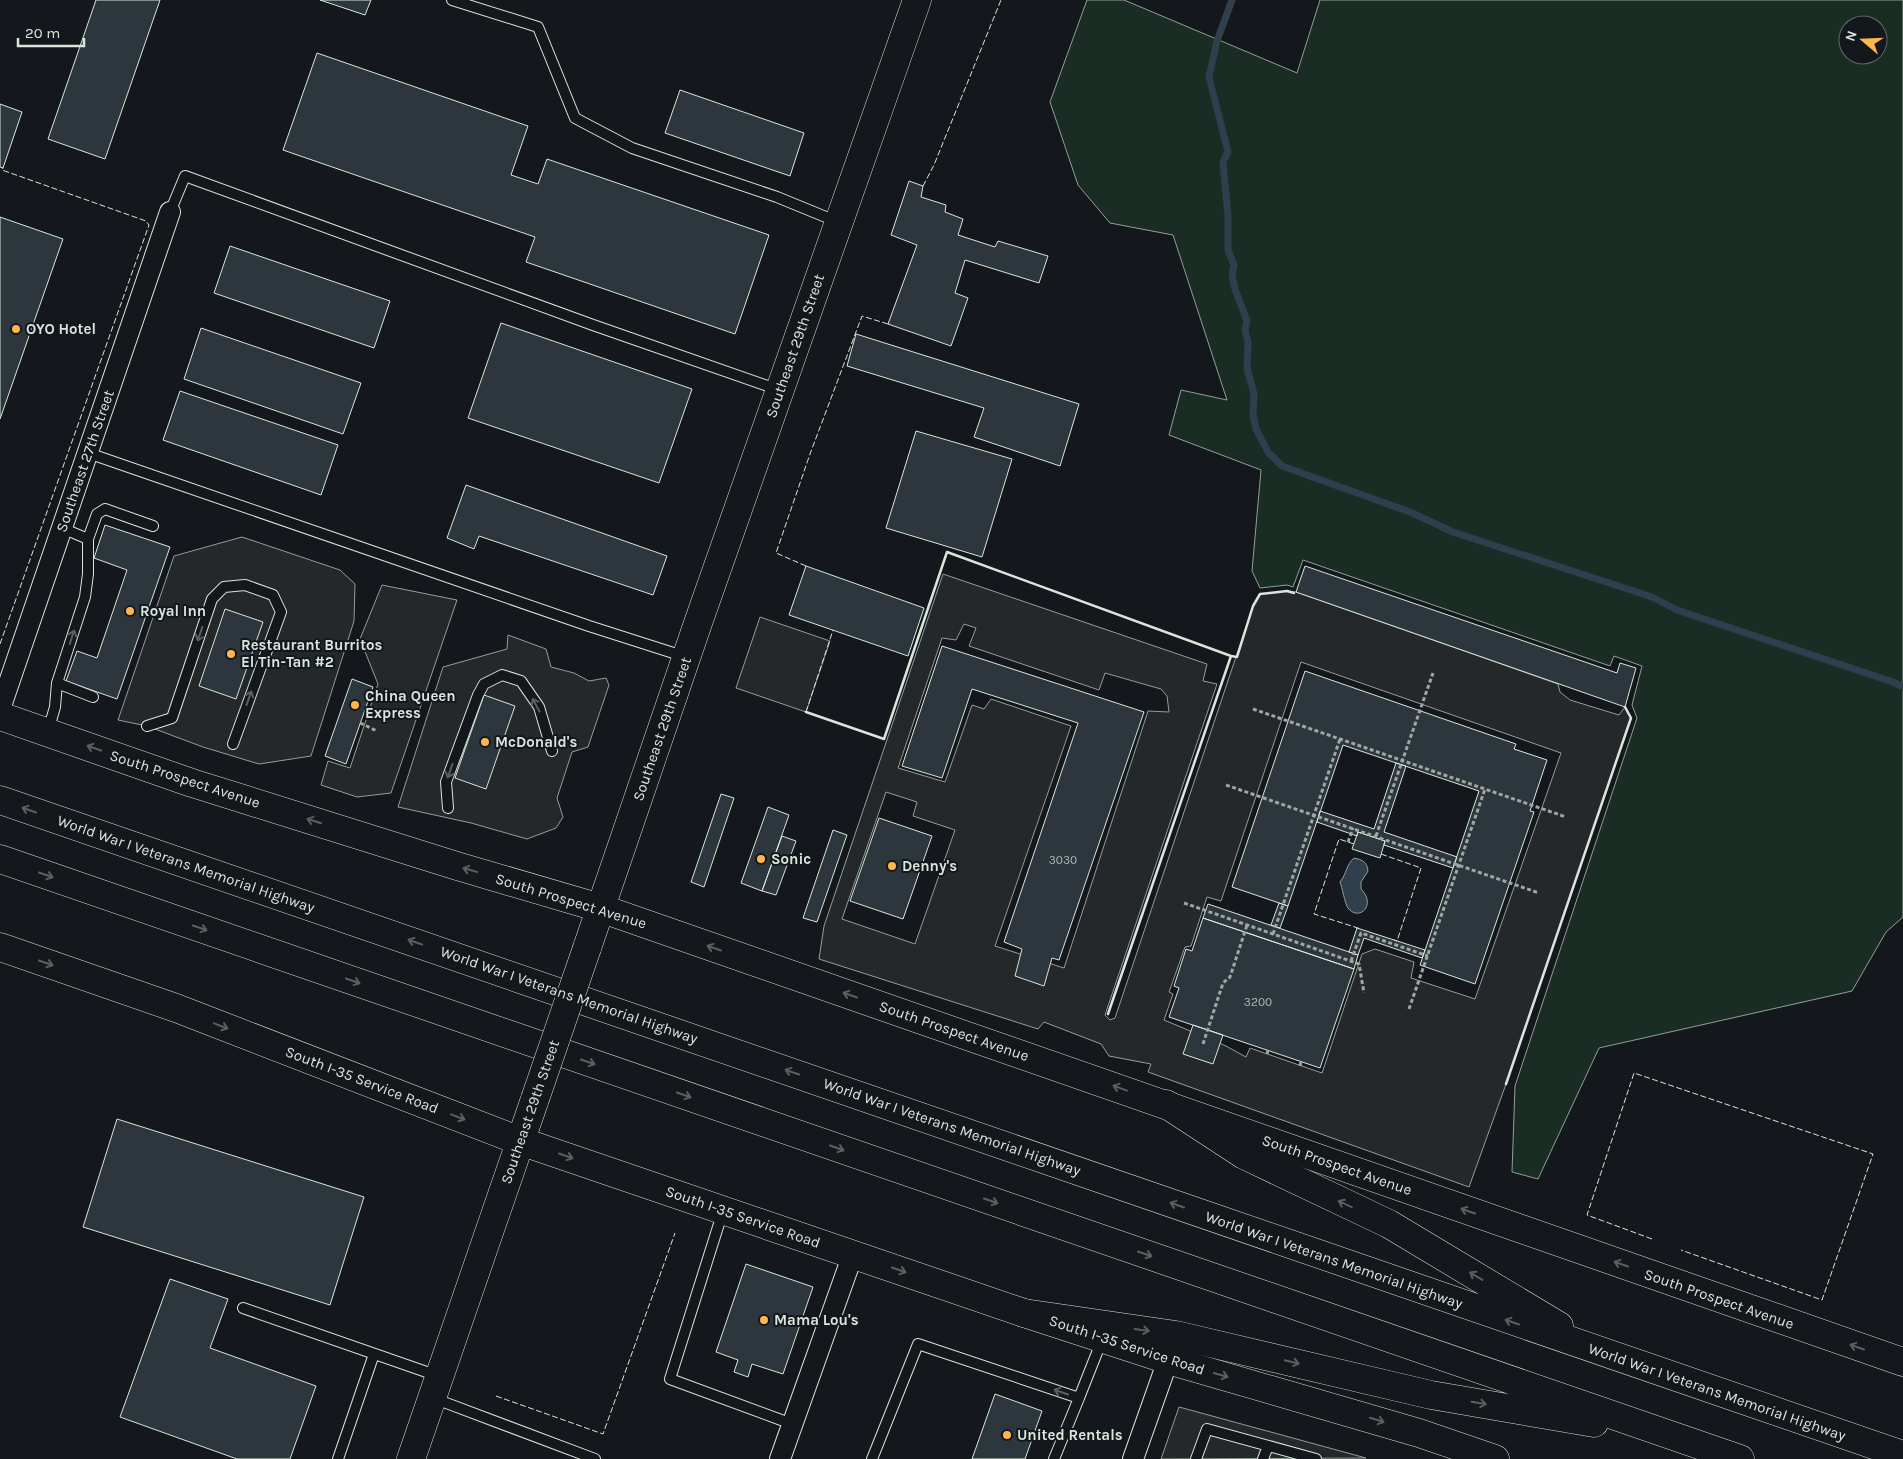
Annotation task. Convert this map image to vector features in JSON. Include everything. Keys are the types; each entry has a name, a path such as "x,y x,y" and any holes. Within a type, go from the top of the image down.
{"main road":[{"name":"Southeast 29th Street","path":"411,1459 687,657 918,0"},
{"name":"South Prospect Avenue","path":"0,716 220,792 600,908 1903,1362"},
{"name":"World War I Veterans Memorial Highway","path":"0,800 1903,1455"},
{"path":"0,859 1740,1459"},
{"name":"South I-35 Service Road","path":"0,947 176,1008 520,1140 723,1210 1168,1360 1391,1425 1495,1459"},
{"path":"1166,1104 1244,1155 1390,1224 1608,1355"},
{"path":"1024,1313 1176,1335 1431,1395 1677,1437"}],"street":[{"name":"Southeast 27th Street","path":"0,709 170,212"},
{"path":"780,1459 853,1254"},
{"path":"1133,1459 1168,1360"}],"lane":[{"path":"452,0 538,27 575,118 632,148 777,197 839,222"},
{"path":"170,212 185,176 593,325 780,390"},
{"path":"88,453 580,623 687,657"},
{"path":"47,732 55,707 57,683 85,597 88,574 88,538 97,514 105,509 153,526"},
{"path":"62,528 88,538"},
{"path":"147,726 172,718 212,599 224,587 245,585 273,595 281,612 233,744"},
{"path":"448,808 446,782 478,695 484,684 502,675 522,681 539,708 552,751"},
{"path":"57,683 93,697"},
{"path":"723,1210 670,1379 792,1424"},
{"path":"243,1308 374,1354 435,1387 595,1459"},
{"path":"1054,1459 1103,1339"},
{"path":"872,1459 918,1344 1079,1398"},
{"path":"338,1459 374,1354"},
{"path":"1196,1459 1206,1429 1316,1459"},
{"path":"1263,1459 1268,1446"}],"path":[{"path":"1376,836 1433,673"},
{"path":"1253,709 1566,817"},
{"path":"360,723 377,731"},
{"path":"1273,934 1340,739"},
{"path":"1226,785 1540,893"},
{"path":"1409,1009 1485,789"},
{"path":"1348,842 1353,828"},
{"path":"1184,903 1359,964 1364,993"},
{"path":"1203,1044 1223,983 1230,977 1247,925"},
{"path":"1351,961 1361,933 1428,956"}],"green space":[{"path":"1087,0 1124,0 1297,73 1320,0 1903,0 1903,917 1886,932 1852,991 1599,1048 1538,1179 1512,1172 1515,1086 1637,718 1632,705 1642,666 1614,656 1610,666 1303,560 1293,587 1287,585 1260,588 1252,571 1261,470 1169,435 1181,390 1227,400 1173,235 1110,223 1078,185 1050,102"}],"shaded area":[{"path":"242,537 340,570 355,584 354,621 311,756 259,764 203,747 147,726 118,720 174,556"},
{"path":"943,574 1207,664 1203,681 1217,684 1105,1015 1110,1020 1115,1018 1253,606 1260,594 1296,592 1558,684 1560,692 1570,700 1619,715 1625,707 1631,718 1469,1187 1148,1072 1151,1064 1109,1056 1101,1044 1044,1022 1038,1029 819,959 824,926","holes":["964,624 976,628 969,646 1099,690 1105,673 1161,689 1167,696 1169,712 1148,711 1064,968 995,946 1071,726 991,699 984,709 972,705 945,782 898,768 942,638 956,640","1301,662 1561,753 1475,999 1411,978 1414,962 1375,949 1362,954 1322,1073 1250,1048 1246,1057 1226,1046 1164,1020 1173,994 1169,992 1185,947 1191,946 1207,897 1221,901","886,792 917,802 913,816 955,830 915,944 842,919"]},
{"path":"382,585 457,600 391,793 357,797 321,785 328,761 350,768 378,684 360,639"},
{"path":"760,617 830,641 806,712 736,688"},
{"path":"508,635 546,649 551,667 574,673 589,681 606,678 609,685 588,747 572,752 557,798 563,817 556,828 527,839 471,823 398,807 443,667 507,649"},
{"path":"1179,1407 1366,1458 1161,1459"}],"water":[{"path":"1354,858 1364,862 1367,865 1368,871 1361,882 1361,889 1365,895 1367,906 1365,910 1357,913 1352,912 1348,908 1340,882 1349,863"}],"building":[{"path":"96,0 160,0 105,159 48,139"},
{"path":"320,0 371,0 365,15"},
{"path":"317,53 528,126 511,175 538,184 547,159 769,235 735,334 526,262 535,237 283,150"},
{"path":"680,90 804,133 790,176 665,133"},
{"path":"0,104 22,112 3,168 0,167"},
{"path":"909,181 923,186 921,197 946,205 945,212 963,219 958,235 995,247 998,241 1048,256 1039,283 965,260 955,293 968,298 951,346 888,324 917,245 891,235"},
{"name":"OYO Hotel","path":"0,217 63,239 0,419"},
{"path":"230,246 390,301 374,348 214,293"},
{"path":"501,323 692,389 659,483 468,418"},
{"path":"201,328 361,383 343,434 184,379"},
{"path":"856,334 1079,404 1060,466 974,437 984,408 847,366"},
{"path":"180,391 338,445 321,495 163,440"},
{"path":"916,431 1012,459 982,557 886,528"},
{"path":"466,485 667,556 653,595 479,536 474,549 447,538"},
{"name":"Royal Inn","path":"105,525 170,547 117,699 66,681 77,651 97,658 127,570 94,558"},
{"path":"806,566 924,608 908,656 789,615"},
{"path":"1305,566 1617,673 1620,663 1636,668 1625,707 1296,592"},
{"name":"Restaurant Burritos El Tin-Tan #2","path":"225,609 263,622 236,699 199,686"},
{"path":"942,646 1144,712 1059,960 1052,958 1044,986 1015,976 1022,949 1004,942 1078,723 972,689 942,778 902,766"},
{"path":"1305,671 1516,744 1514,749 1547,760 1530,811 1534,812 1475,984 1420,965 1479,791 1343,745 1288,906 1232,887"},
{"name":"China Queen Express","path":"352,679 373,687 346,764 325,756"},
{"name":"McDonald's","path":"484,695 515,706 486,789 455,778"},
{"path":"1396,763 1406,766 1384,832 1457,857 1453,868 1384,845 1385,841 1358,832 1357,836 1317,822 1320,811 1374,829"},
{"path":"721,794 734,798 704,887 691,882"},
{"name":"Sonic","path":"768,807 789,815 762,891 741,883"},
{"name":"Denny's","path":"879,818 932,836 903,919 850,901"},
{"path":"833,830 847,835 817,922 803,918"},
{"path":"1358,832 1385,841 1380,858 1352,849"},
{"path":"782,836 796,841 776,895 762,891"},
{"path":"1279,903 1288,906 1280,928 1271,925"},
{"path":"1208,904 1358,955 1354,969 1203,918"},
{"path":"1203,918 1354,969 1320,1068 1169,1017 1179,988 1174,986 1186,949 1192,951"},
{"path":"1357,928 1425,950 1422,958 1364,938 1358,955 1349,952"},
{"path":"1193,1025 1223,1035 1213,1064 1183,1054"},
{"path":"117,1119 364,1197 330,1305 83,1227"},
{"name":"Mama Lou's","path":"746,1264 813,1287 783,1374 752,1364 748,1377 734,1372 738,1360 716,1352"},
{"path":"170,1279 228,1299 210,1348 316,1386 290,1459 237,1459 120,1417"},
{"name":"United Rentals","path":"995,1394 1042,1411 1025,1459 972,1459"}],"waterway":[{"path":"1232,0 1217,41 1209,77 1228,152 1223,162 1228,216 1228,250 1234,265 1232,275 1235,289 1247,321 1245,331 1248,341 1247,368 1254,394 1253,415 1256,429 1268,452 1282,466 1410,512 1453,532 1652,597 1677,610 1893,682 1903,687"}],"fence":[{"path":"923,186 934,165 1001,0"},
{"path":"0,644 149,225 146,221 2,170 3,168"},
{"path":"806,566 776,553 810,454 862,316 888,324"},
{"path":"806,712 833,630"},
{"path":"1354,844 1339,839 1314,914 1361,929"},
{"path":"1381,854 1421,868 1397,941 1394,940"},
{"path":"1652,1239 1587,1215 1634,1073 1873,1154 1822,1300 1681,1250"},
{"path":"496,1396 603,1434 675,1233"}],"wall":[{"path":"806,712 884,739 947,552 1231,656"},
{"path":"1108,1014 1231,656 1237,657 1253,606 1260,594 1287,591 1294,593"},
{"path":"1506,1084 1631,718 1625,707"}],"place":[{"name":"OYO Hotel","path":"16,329"},
{"name":"Royal Inn","path":"130,611"},
{"name":"Restaurant Burritos El Tin-Tan #2","path":"231,654"},
{"name":"China Queen Express","path":"355,705"},
{"name":"McDonald's","path":"485,742"},
{"name":"Sonic","path":"761,859"},
{"name":"Denny's","path":"892,866"},
{"name":"Mama Lou's","path":"764,1320"},
{"name":"United Rentals","path":"1007,1435"}]}
